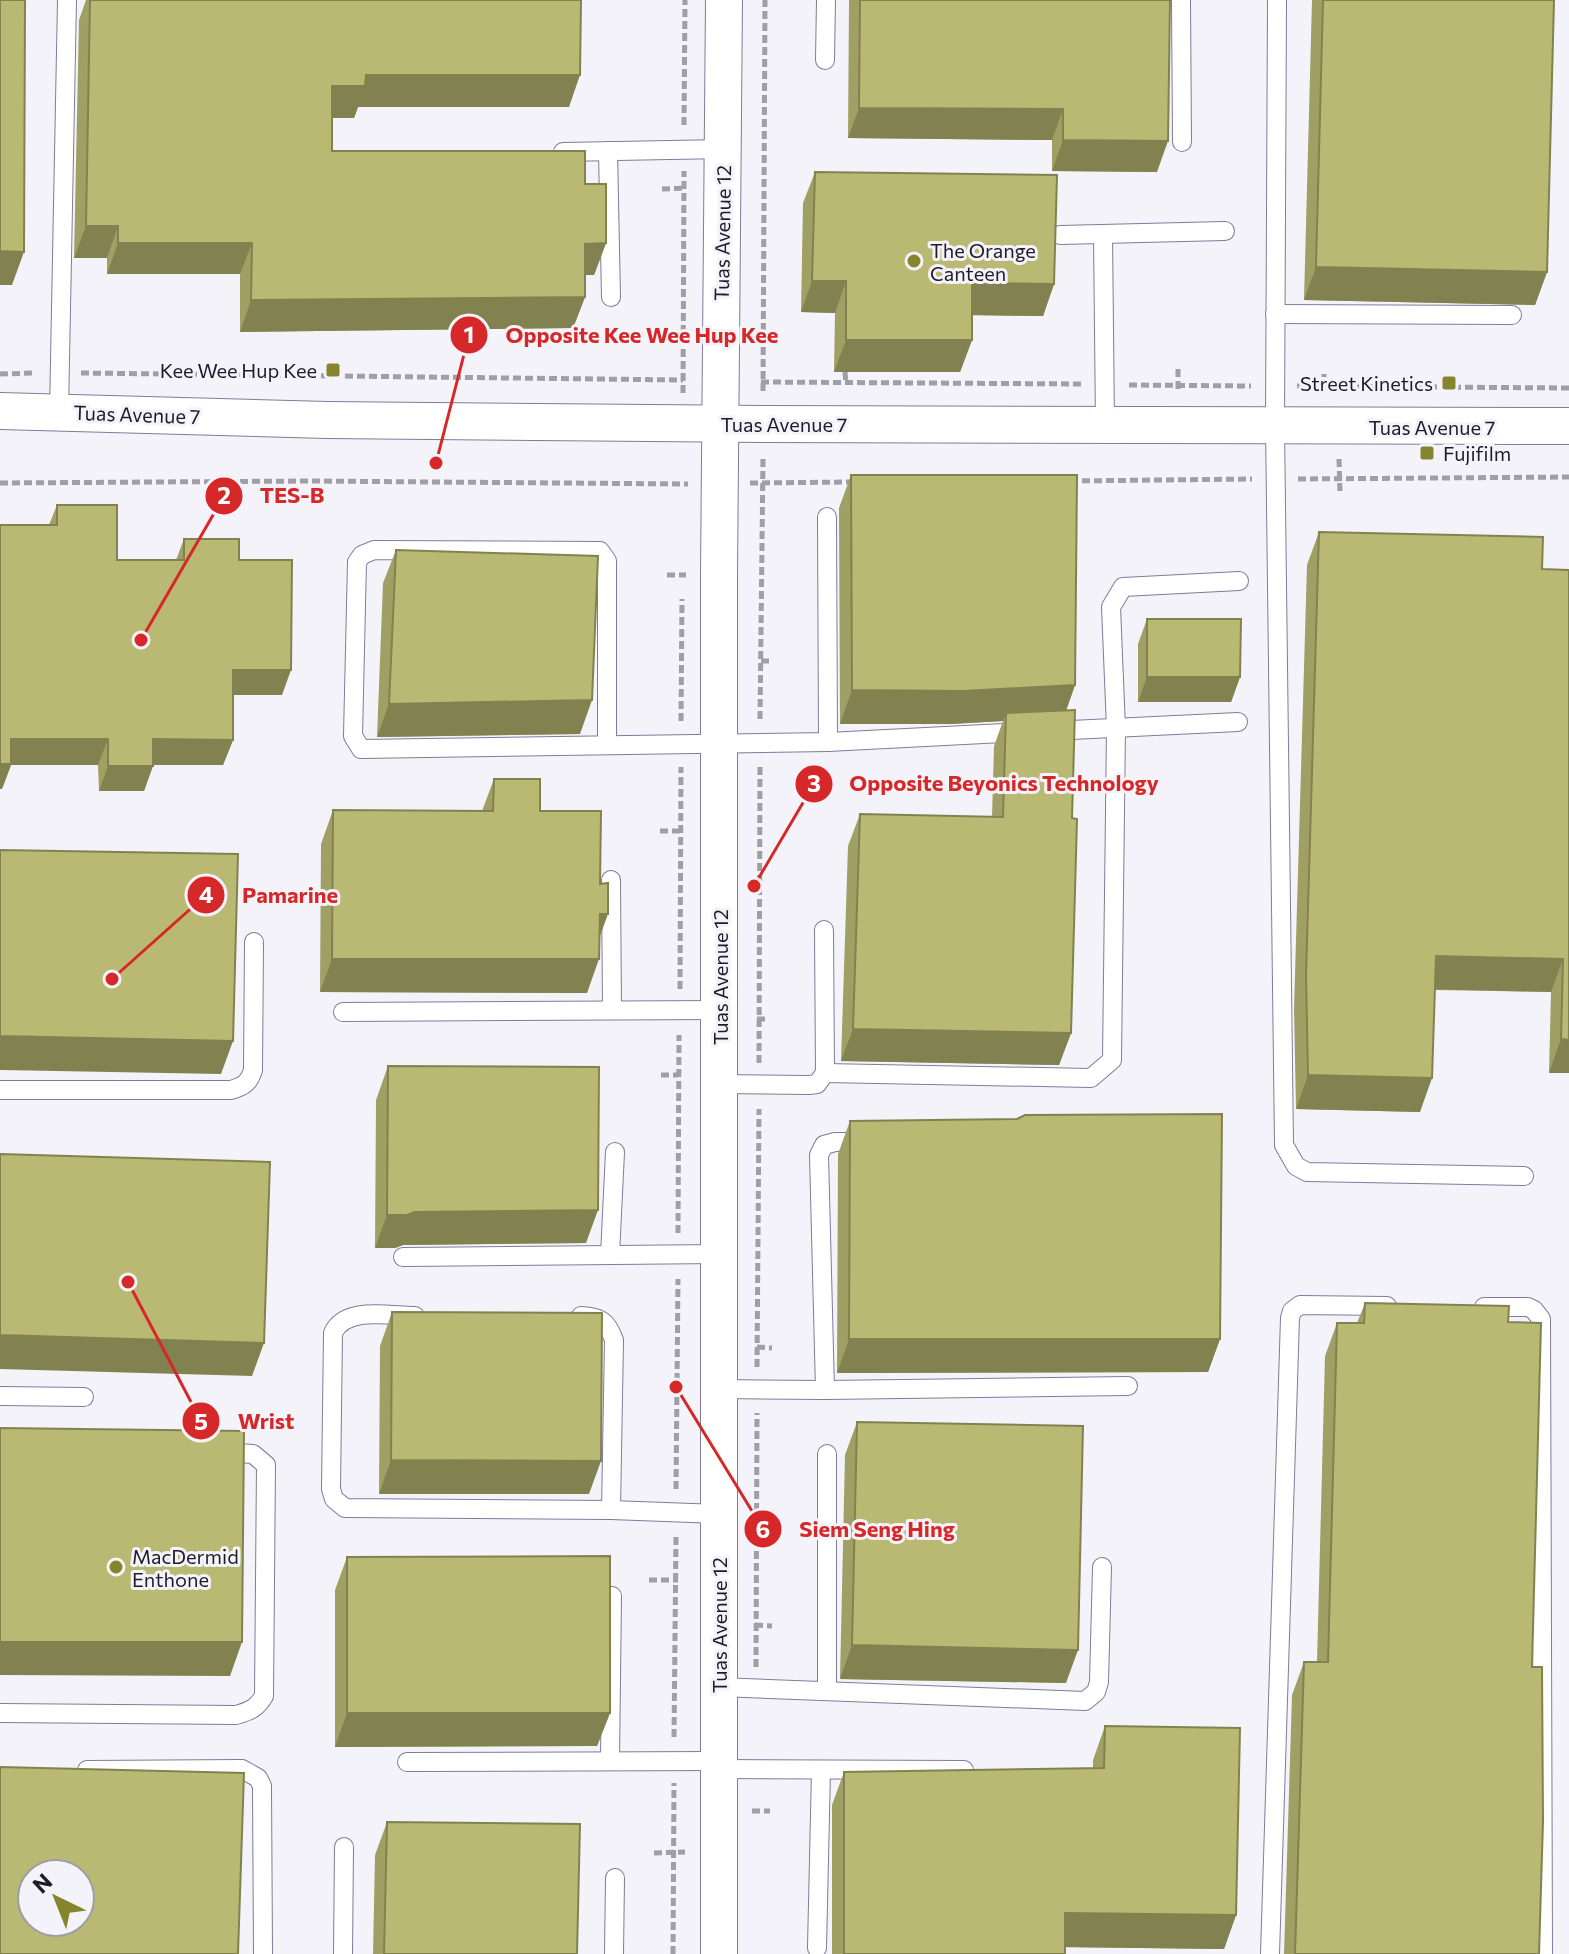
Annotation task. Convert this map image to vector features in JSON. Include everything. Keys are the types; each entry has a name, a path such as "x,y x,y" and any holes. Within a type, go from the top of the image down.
{"street":[{"name":"Tuas Avenue 12","path":"719,1954 720,381 724,0"},
{"name":"Tuas Avenue 7","path":"0,411 327,420 720,424 1569,426"}],"lane":[{"path":"59,412 67,0"},
{"path":"825,60 826,0"},
{"path":"1181,0 1182,142"},
{"path":"1277,0 1275,479 1284,1145 1296,1166 1307,1172 1524,1176"},
{"path":"544,152 723,149"},
{"path":"608,151 611,297"},
{"path":"1060,235 1225,231"},
{"path":"1103,234 1105,425"},
{"path":"1275,314 1512,315"},
{"path":"827,517 828,742"},
{"path":"607,744 607,561 600,551 374,550 362,555 357,562 353,736 361,749 828,742 1238,722"},
{"path":"825,1073 1091,1078 1112,1060 1116,728 1111,607 1123,587 1239,581"},
{"path":"611,880 612,1010"},
{"path":"719,1084 817,1084 825,1073 824,930"},
{"path":"0,1090 231,1090 244,1086 253,1070 254,942"},
{"path":"343,1012 720,1010"},
{"path":"825,1390 819,1155 824,1145 835,1142 882,1142"},
{"path":"610,1255 615,1152"},
{"path":"403,1257 719,1254"},
{"path":"1270,1954 1290,1318 1292,1311 1300,1305 1406,1306"},
{"path":"1467,1307 1528,1307 1541,1319 1543,1954"},
{"path":"432,1315 347,1317 337,1324 333,1333 331,1489 338,1504 345,1508 719,1514"},
{"path":"569,1315 598,1316 608,1324 614,1340 611,1510"},
{"path":"719,1389 1128,1386"},
{"path":"0,1396 84,1397"},
{"path":"0,1713 236,1715 259,1705 264,1696 266,1465 260,1458 244,1452 199,1451"},
{"path":"827,1454 827,1690"},
{"path":"719,1687 1085,1701 1096,1692 1099,1682 1102,1567"},
{"path":"610,1761 612,1596"},
{"path":"407,1762 674,1761 756,1769 987,1770"},
{"path":"76,1770 242,1769 258,1778 262,1786 263,1954"},
{"path":"817,1948 821,1770"},
{"path":"343,1954 344,1847"},
{"path":"614,1954 615,1878"}],"path":[{"path":"684,499 685,0"},
{"path":"756,1688 765,0"},
{"path":"0,374 1569,388"},
{"path":"1058,481 1569,477"},
{"path":"0,483 856,482"},
{"path":"673,1954 683,559"},
{"path":"756,1769 756,1811"}],"building":[{"path":"0,0 25,0 24,252 0,251"},
{"path":"90,0 581,0 580,75 366,75 365,86 332,86 332,151 585,151 585,184 606,184 606,243 585,244 585,297 251,300 252,243 118,243 118,226 86,226"},
{"path":"860,0 1170,0 1168,141 1063,140 1063,109 859,108"},
{"path":"1323,0 1554,0 1547,272 1316,267"},
{"path":"815,172 1057,175 1054,284 972,283 972,340 846,340 846,281 812,281"},
{"path":"851,475 1077,475 1075,685 963,691 852,690"},
{"path":"57,505 117,505 117,560 184,560 184,539 239,539 239,560 292,560 291,670 233,670 233,740 153,739 153,766 108,766 108,739 11,739 11,764 0,764 0,525 57,525"},
{"path":"1319,532 1543,537 1542,569 1569,570 1569,1040 1561,1039 1563,959 1436,956 1432,1078 1308,1075 1306,976"},
{"path":"396,550 598,556 592,700 389,704"},
{"path":"1147,619 1241,619 1240,677 1147,677"},
{"path":"1075,710 1072,818 1077,819 1071,1033 853,1029 860,814 1003,817 1006,713"},
{"path":"494,779 540,779 540,811 601,811 600,884 608,883 608,914 600,914 599,959 332,959 333,810 493,811"},
{"path":"0,850 238,854 233,1041 0,1036"},
{"path":"388,1066 599,1067 598,1210 387,1215"},
{"path":"1222,1114 1220,1339 849,1339 850,1121 1017,1119 1025,1115"},
{"path":"0,1154 270,1162 264,1343 0,1335"},
{"path":"1365,1303 1509,1306 1508,1322 1541,1323 1532,1667 1542,1667 1543,1821 1539,1954 1295,1954 1304,1662 1328,1662 1337,1323 1364,1323"},
{"path":"392,1312 602,1313 601,1461 391,1460"},
{"path":"857,1422 1083,1426 1078,1650 852,1645"},
{"name":"MacDermid Enthone","path":"0,1428 244,1431 242,1642 0,1642"},
{"path":"610,1556 610,1713 347,1713 347,1557"},
{"path":"1105,1726 1240,1728 1236,1915 1065,1913 1065,1954 844,1954 844,1772 1104,1768"},
{"path":"0,1767 244,1773 238,1954 0,1954"},
{"path":"387,1822 580,1824 577,1954 384,1954"}],"place":[{"name":"The Orange Canteen","path":"914,261"},
{"name":"Kee Wee Hup Kee","path":"333,370"},
{"name":"Street Kinetics","path":"1449,383"},
{"name":"Fujifilm","path":"1427,453"},
{"name":"Opposite Kee Wee Hup Kee","path":"436,463"},
{"name":"TES-B","path":"141,640"},
{"name":"Opposite Beyonics Technology","path":"754,886"},
{"name":"Pamarine","path":"112,979"},
{"name":"Wrist","path":"128,1282"},
{"name":"Siem Seng Hing","path":"676,1387"},
{"name":"MacDermid Enthone","path":"116,1567"}]}
